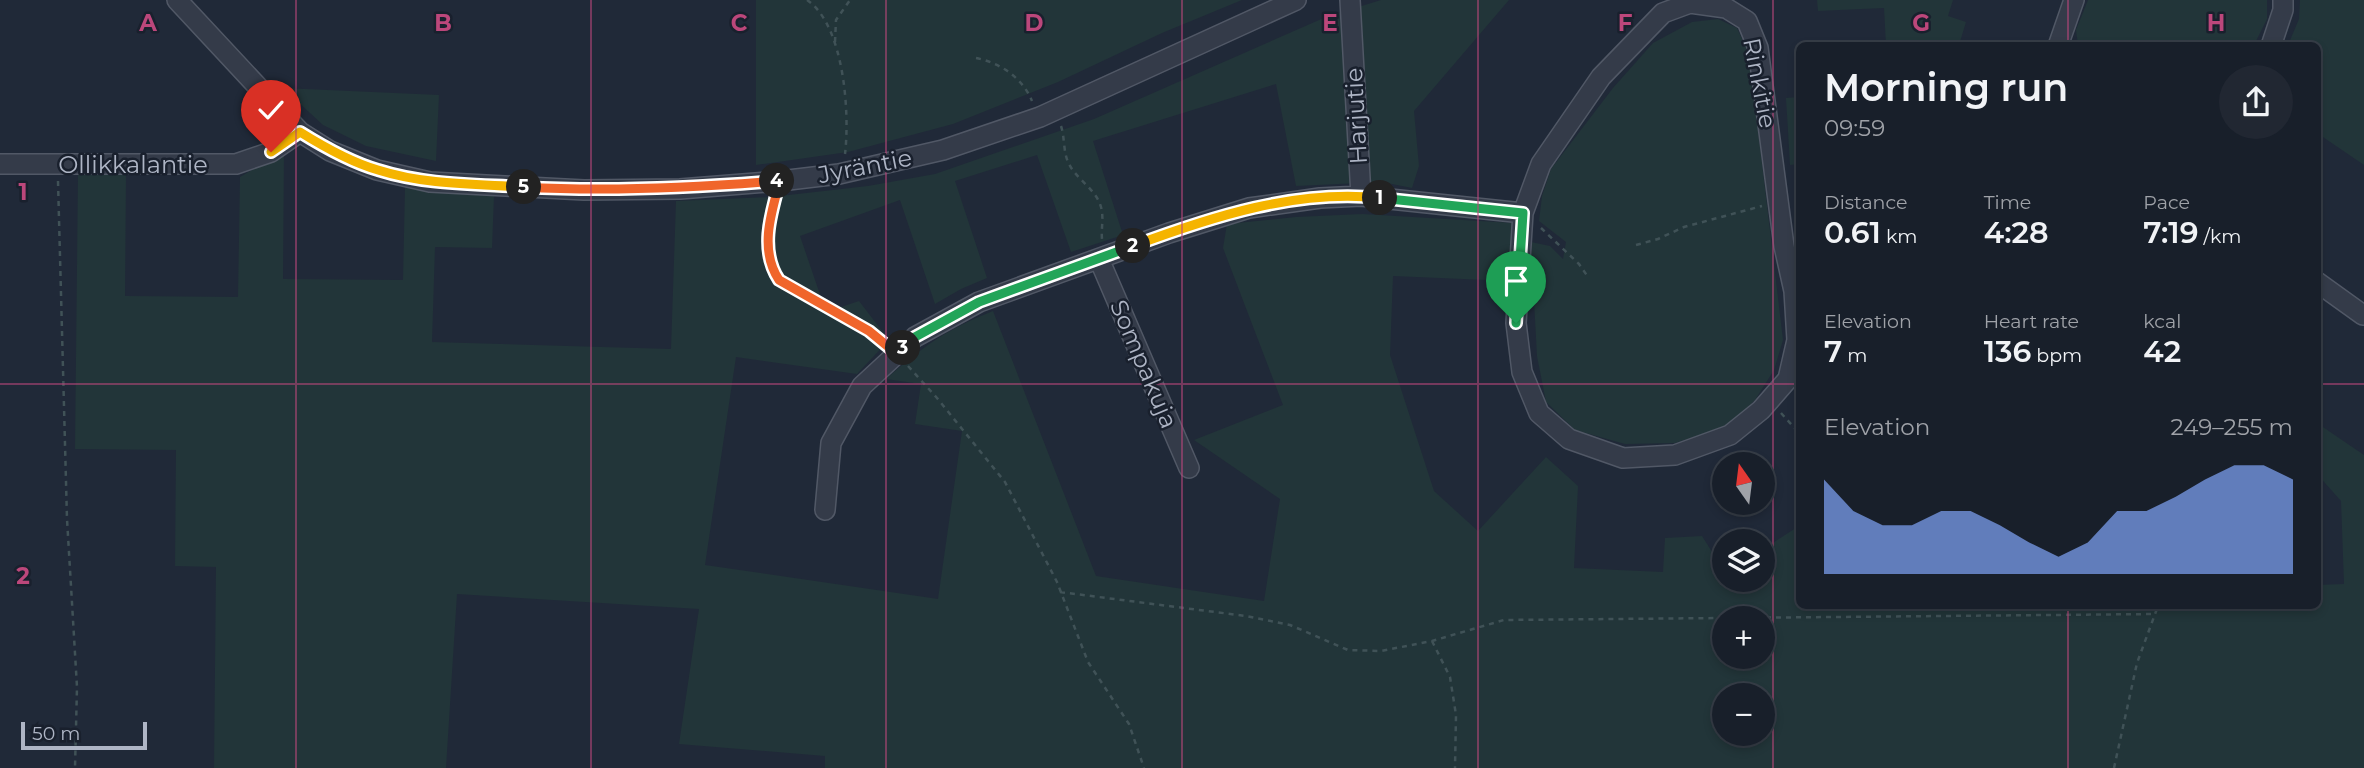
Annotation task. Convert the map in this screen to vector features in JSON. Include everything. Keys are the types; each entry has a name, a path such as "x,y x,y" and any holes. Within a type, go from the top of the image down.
{"street":[{"name":"Jyräntie","path":"177,0 300,132 330,151 377,170 430,182 584,190 680,189 780,181 839,174 943,150 1047,113 1296,0"},
{"name":"Harjutie","path":"1349,0 1361,196 1523,215"},
{"path":"2059,42 2074,0"},
{"path":"2272,42 2283,10 2283,0"},
{"name":"Rinkitie","path":"1796,324 1794,291 1784,247 1758,47 1747,21 1726,8 1690,3 1663,13 1601,76 1541,164 1523,215 1516,323 1522,372 1539,413 1569,439 1623,458 1675,455 1730,435 1769,401 1788,379 1796,344"},
{"name":"Ollikkalantie","path":"0,164 236,164 271,152 300,132"},
{"path":"825,510 831,443 862,386 915,337 979,302 1168,233 1249,208 1320,198 1361,196"},
{"name":"Sompakuja","path":"1103,257 1189,468"},
{"path":"2321,285 2363,315"}],"path":[{"path":"807,0 818,8 835,45 846,94 848,134 845,163 839,174"},
{"path":"835,45 836,20 850,0"},
{"path":"976,58 992,61 1006,68 1047,113 1066,141 1066,160 1073,173 1092,190 1101,204 1103,257"},
{"path":"58,164 67,519 77,687 75,768"},
{"path":"780,181 771,214 768,239 772,269 779,280 869,331 897,354 937,398 1005,482 1060,592 1088,662 1129,724 1144,768"},
{"path":"1636,245 1658,239 1684,227 1779,203"},
{"path":"1523,215 1552,237 1588,276"},
{"path":"1769,401 1796,430"},
{"path":"1060,592 1279,622 1348,650 1381,651 1433,641 1504,620 1712,618"},
{"path":"2114,768 2137,663 2157,609"},
{"path":"1775,618 2155,614"},
{"path":"1433,641 1450,677 1456,715 1455,768"}],"green space":[{"path":"756,0 1242,0 1162,33 1058,82 953,124 848,152 756,165"},
{"path":"1381,0 1509,0 1414,111 1419,166 1412,188 1382,182 1296,186 1276,84 1093,141 1123,235 1071,252 1037,155 955,181 987,278 935,304 900,200 800,236 826,312 859,301 889,340 857,374 736,357 705,565 938,599 962,431 915,424 921,384 886,379 936,340 993,311 1096,576 1264,601 1280,499 1194,440 1283,405 1223,248 1227,224 1362,214 1514,223 1510,281 1393,276 1390,355 1434,491 1478,531 1546,457 1578,486 1574,568 1663,572 1665,538 1702,536 1712,552 1712,592 1775,592 1775,542 1796,528 1796,609 2321,609 2321,585 2344,584 2341,501 2321,478 2321,426 2364,455 2364,768 825,768 825,756 679,744 699,609 457,594 446,768 214,768 216,567 175,566 176,450 75,449 78,174 126,175 125,296 238,297 240,177 284,151 283,279 403,280 405,187 494,195 492,248 435,247 432,342 671,349 676,201 771,197 868,186 935,174 1094,119 1326,17"},
{"path":"1817,0 1953,0 1948,16 1966,22 1960,42 1886,42 1884,8 1818,11"},
{"path":"2088,0 2267,0 2267,19 2256,42 2078,42 2076,30"},
{"path":"2300,0 2364,0 2364,165 2321,136 2321,42 2289,42 2299,19"},
{"path":"1718,19 1737,28 1749,54 1783,340 1774,370 1755,400 1729,426 1675,443 1625,444 1575,430 1546,402 1537,356 1533,282 1528,281 1531,242 1550,246 1563,259 1566,242 1539,221 1542,196 1551,169 1613,88 1653,43 1692,22"},
{"path":"283,88 439,95 436,161 366,146 323,125"},
{"path":"1796,97 1796,164 1790,165 1786,98"}],"route":[{"path":"271,152 300,132 330,151 377,170 430,182 584,190 680,189 780,181 771,214 768,239 772,269 779,280 869,331 897,354 915,337 979,302 1168,233 1249,208 1320,198 1361,196 1523,213 1516,323"}]}
